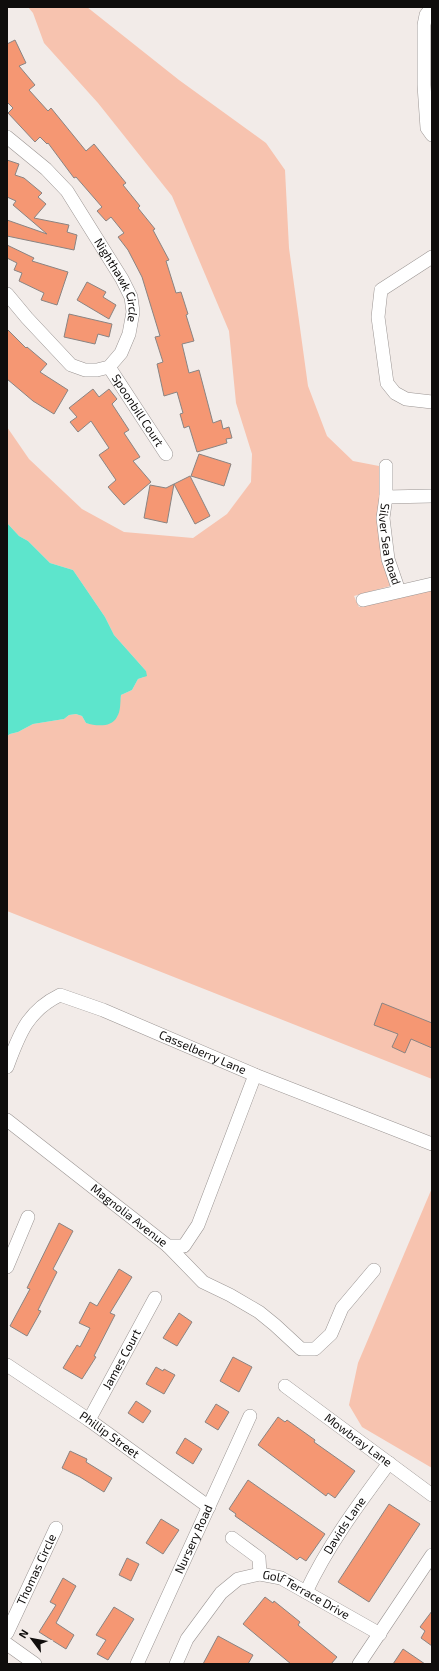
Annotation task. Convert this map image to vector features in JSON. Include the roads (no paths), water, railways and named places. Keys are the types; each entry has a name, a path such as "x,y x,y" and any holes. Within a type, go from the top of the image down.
{"street":[{"path":"432,7 426,15 424,25 424,85 427,128 432,135"},
{"name":"Nighthawk Circle","path":"7,137 46,169 67,191 122,279 131,297 133,312 129,334 121,353 109,367"},
{"path":"432,257 381,290 378,317 387,383 394,393 406,399 432,402"},
{"path":"7,294 27,318 72,365 85,370 97,370 109,367"},
{"name":"Spoonbill Court","path":"109,367 166,454"},
{"name":"Silver Sea Road","path":"386,466 386,497 383,518 388,552 398,591"},
{"name":"Silver Sea Road","path":"386,497 432,496"},
{"name":"Silver Sea Road","path":"363,600 432,584"},
{"name":"Casselberry Lane","path":"7,1067 19,1034 31,1015 47,1001 60,995 103,1010 255,1075 432,1144"},
{"name":"Magnolia Avenue","path":"7,1120 168,1246 184,1246 198,1225 255,1075"},
{"path":"7,1267 28,1217"},
{"path":"168,1246 203,1282 230,1295 259,1312 301,1349 315,1349 330,1334 342,1308 374,1270"},
{"name":"James Court","path":"88,1420 155,1298"},
{"name":"Phillip Street","path":"7,1365 88,1420 209,1507"},
{"name":"Mowbray Lane","path":"285,1386 432,1495"},
{"name":"Nursery Road","path":"137,1664 250,1416"},
{"name":"Davids Lane","path":"306,1592 320,1563 348,1519 389,1463"},
{"name":"Thomas Circle","path":"7,1633 56,1528"},
{"path":"232,1538 259,1558 260,1574"},
{"path":"358,1664 380,1634 432,1555"},
{"name":"Golf Terrace Drive","path":"176,1664 187,1639 221,1593 238,1579 260,1574 281,1578 380,1634"},
{"path":"7,1644 35,1664"}]}
